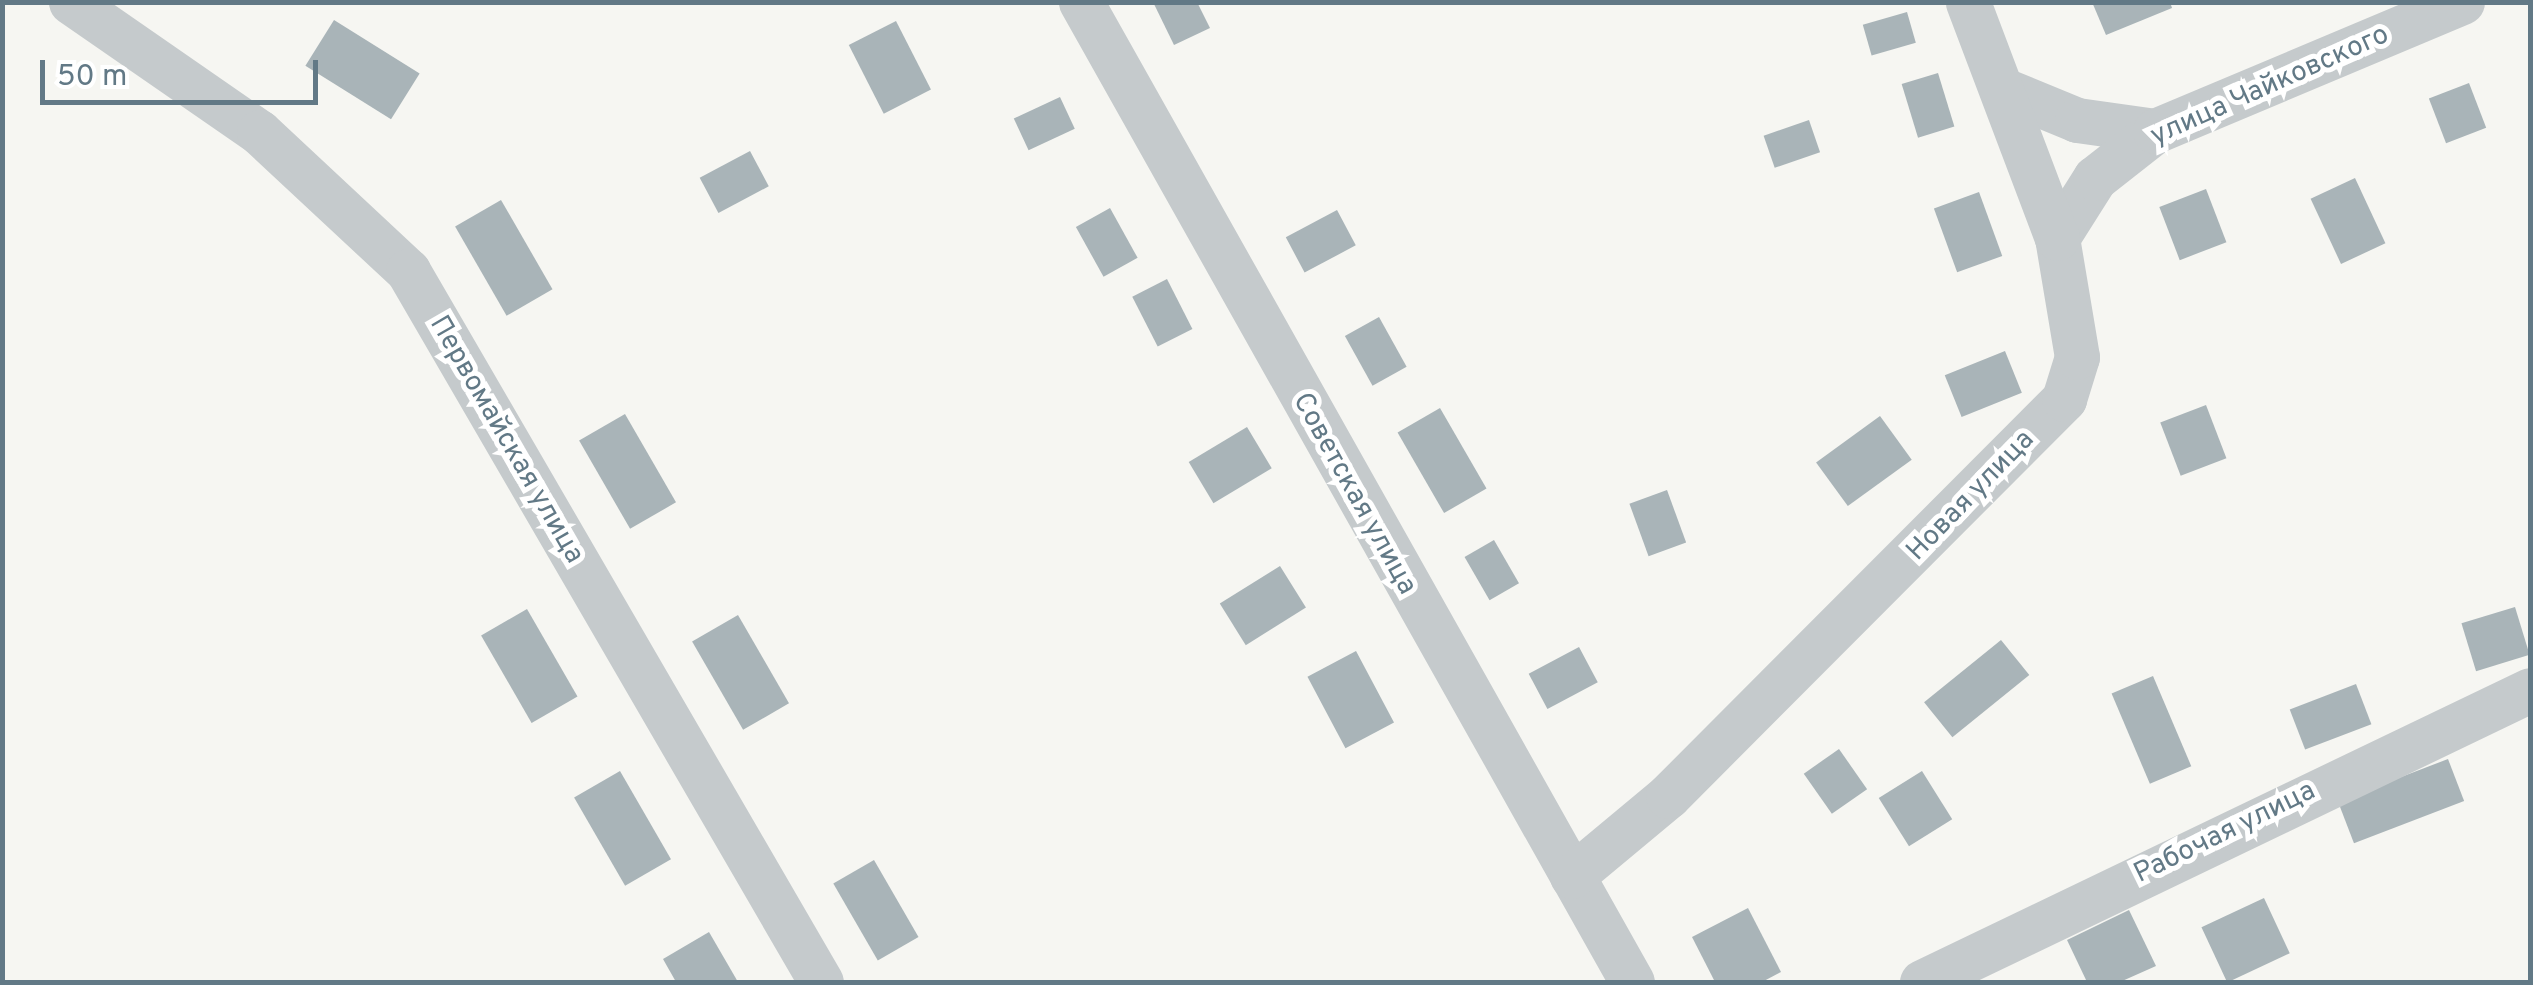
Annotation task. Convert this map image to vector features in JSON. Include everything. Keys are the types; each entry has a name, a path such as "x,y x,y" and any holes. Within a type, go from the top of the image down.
{"street":[{"name":"Первомайская улица","path":"71,2 260,132 408,271 821,982"},
{"name":"Советская улица","path":"1082,2 1632,982"},
{"name":"Новая улица","path":"1572,876 1668,796 2064,399 2077,357 2056,238 1968,2"},
{"name":"улица Чайковского","path":"2056,238 2094,178 2155,131 2462,2"},
{"path":"2004,90 2077,120 2155,131"},
{"name":"Рабочая улица","path":"1922,982 2530,690"}],"building":[{"path":"1153,2 1197,2 1210,28 1174,45"},
{"path":"2092,2 2170,2 2172,8 2106,35"},
{"path":"1907,12 1916,43 1872,55 1863,25"},
{"path":"334,20 420,74 391,119 305,66"},
{"path":"896,21 931,90 884,114 849,45"},
{"path":"1938,73 1954,127 1918,138 1902,84"},
{"path":"2469,83 2486,128 2446,143 2429,98"},
{"path":"1060,97 1075,129 1029,150 1014,119"},
{"path":"1809,120 1820,152 1775,168 1764,136"},
{"path":"750,151 769,186 718,213 700,178"},
{"path":"2355,178 2385,243 2341,264 2311,199"},
{"path":"2206,189 2226,242 2180,260 2159,207"},
{"path":"1979,192 2002,256 1957,272 1934,208"},
{"path":"501,200 552,289 507,316 455,226"},
{"path":"1110,208 1138,258 1104,277 1076,227"},
{"path":"1337,210 1356,245 1305,273 1286,237"},
{"path":"1167,279 1192,329 1158,347 1132,297"},
{"path":"1379,317 1407,367 1373,386 1345,336"},
{"path":"2005,351 2022,393 1962,417 1945,375"},
{"path":"2206,405 2226,458 2181,476 2160,423"},
{"path":"1440,408 1486,489 1444,513 1398,432"},
{"path":"625,414 676,502 630,529 579,441"},
{"path":"1880,416 1912,460 1848,506 1816,462"},
{"path":"1247,427 1272,468 1213,503 1189,462"},
{"path":"1667,490 1686,543 1649,556 1629,504"},
{"path":"1494,540 1519,583 1490,600 1465,557"},
{"path":"1280,566 1306,608 1246,645 1220,604"},
{"path":"2515,607 2530,655 2476,671 2461,623"},
{"path":"527,609 578,696 532,723 481,636"},
{"path":"738,615 789,703 743,730 692,642"},
{"path":"2001,640 2029,675 1952,737 1924,702"},
{"path":"1579,647 1598,682 1547,709 1529,674"},
{"path":"1356,651 1394,723 1345,748 1307,677"},
{"path":"2153,676 2191,766 2150,784 2112,694"},
{"path":"2356,684 2371,724 2305,750 2290,709"},
{"path":"1839,749 1867,789 1832,814 1804,774"},
{"path":"2448,759 2464,801 2354,843 2338,801"},
{"path":"620,771 671,859 625,886 574,798"},
{"path":"1922,771 1952,819 1909,846 1879,798"},
{"path":"874,860 918,937 878,961 833,884"},
{"path":"2264,898 2290,953 2227,982 2201,927"},
{"path":"1748,908 1781,972 1762,982 1715,982 1692,937"},
{"path":"2129,910 2156,966 2120,982 2087,982 2067,940"},
{"path":"709,932 738,982 676,982 663,959"}]}
